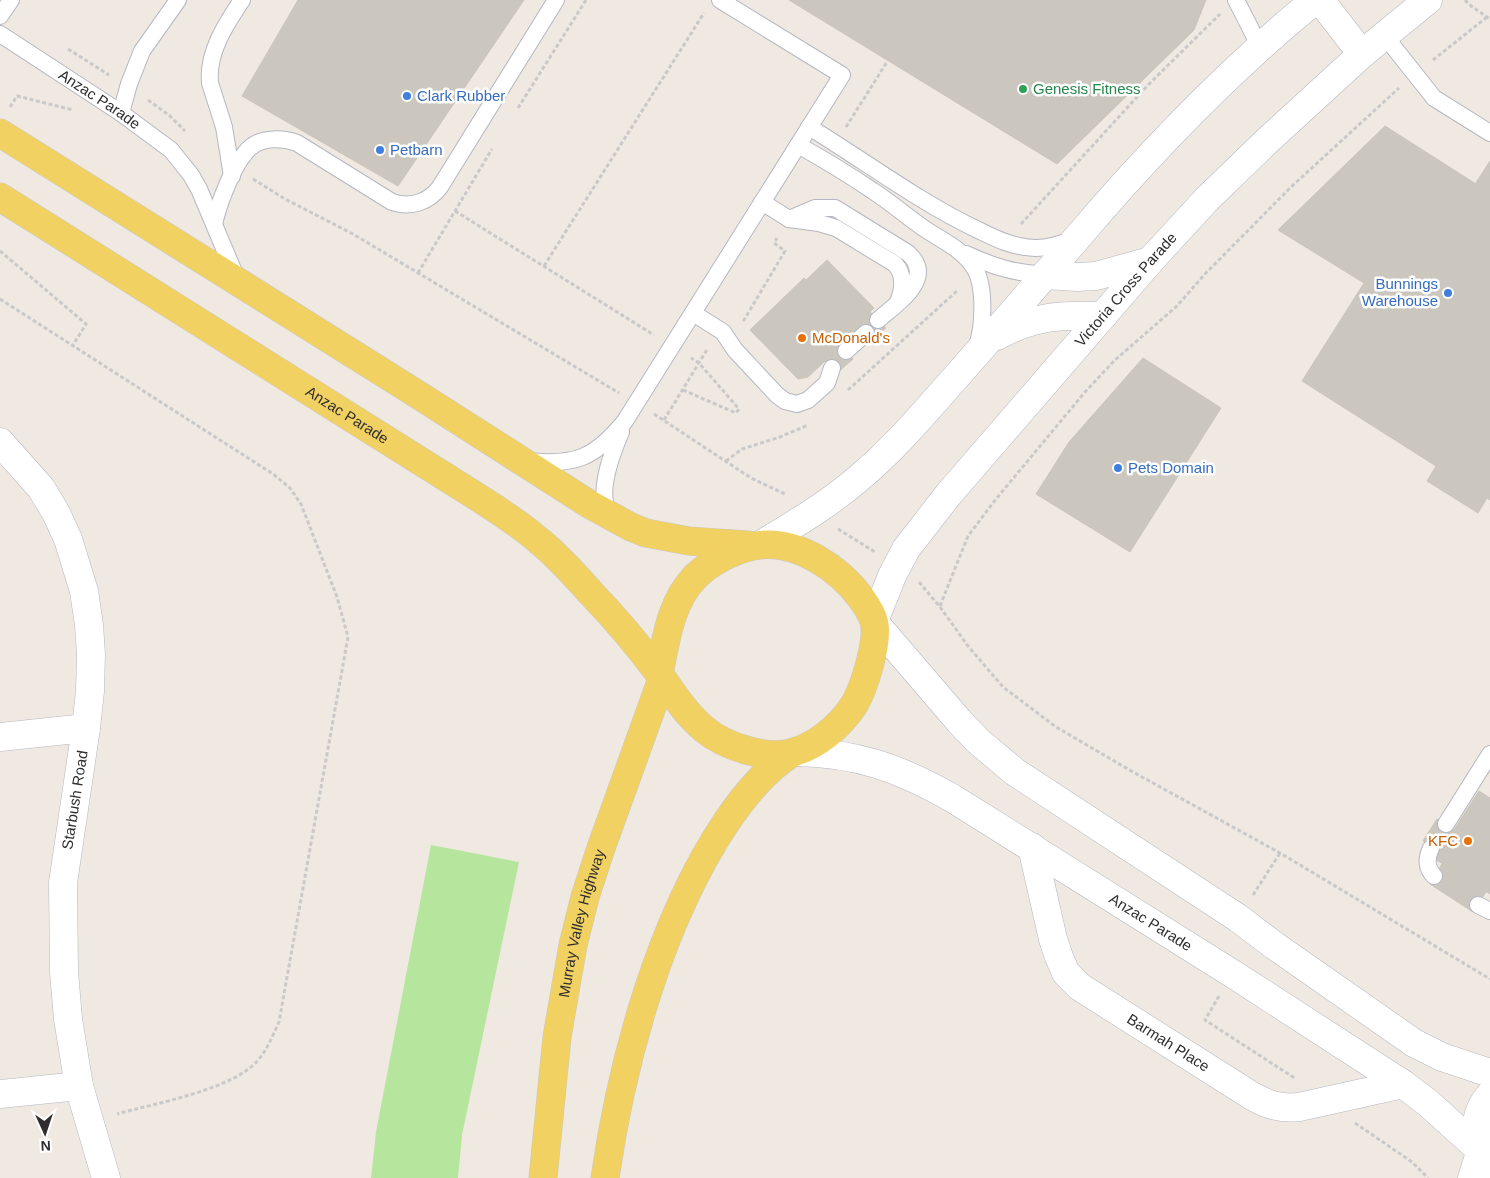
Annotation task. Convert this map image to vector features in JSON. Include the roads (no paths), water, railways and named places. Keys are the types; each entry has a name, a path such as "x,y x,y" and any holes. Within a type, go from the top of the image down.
{"main road":[{"path":"757,545 815,512 859,478 908,431 986,344 1077,237 1156,150 1260,47 1315,0"},
{"path":"1320,0 1362,54"},
{"name":"Victoria Cross Parade","path":"875,622 898,563 919,531 1150,261 1207,199 1267,141 1362,54 1428,0"},
{"path":"4,121 238,283 613,518 631,527 669,538 779,546 821,561 833,569 855,590 875,622 959,721 1015,772 1238,918 1414,1043 1442,1057 1490,1073"},
{"name":"Anzac Parade","path":"0,197 479,498 540,541 590,592 630,637 690,715 717,738 743,749 756,752 777,754 794,752 831,753 877,763 930,786 1032,847 1403,1084 1442,1115 1480,1162"},
{"path":"1046,275 1096,276 1150,261"},
{"path":"986,344 1004,332 1042,318 1066,315 1104,316"},
{"name":"Starbush Road","path":"0,442 41,488 56,514 68,539 84,591 89,625 91,654 90,691 64,883 65,982 68,1019 79,1086 106,1178"},
{"name":"Murray Valley Highway","path":"543,1178 557,1037 574,945 585,898 660,676 673,612 688,585 710,565 733,553 757,545"},
{"path":"604,1178 622,1089 638,1025 680,906 706,855 738,806 767,773 794,752 816,742 842,721 856,701 864,684 870,662 875,622"},
{"path":"0,737 86,728"},
{"name":"Barmah Place","path":"1032,847 1059,957 1066,973 1080,987 1271,1105 1284,1107 1299,1106 1403,1084"},
{"path":"0,1094 79,1086"},
{"path":"1480,1162 1476,1129 1478,1113 1490,1095"}],"lane":[{"path":"0,16 11,0"},
{"path":"121,114 129,84 142,51 178,0"},
{"path":"214,224 222,195 245,155 252,146 269,140 288,140 296,143 397,204 421,202 434,194 556,0"},
{"path":"1236,0 1260,47"},
{"path":"232,176 227,142 210,83 209,73 215,49 240,3"},
{"path":"518,460 558,462 581,458 602,447 625,421 842,75 714,4"},
{"name":"Anzac Parade","path":"0,34 159,140 182,163 199,189 238,283"},
{"path":"1384,35 1434,98 1490,132"},
{"path":"809,127 942,211 1005,242 1026,248 1043,248 1077,237"},
{"path":"798,145 874,192 930,232 962,252 985,263 1007,270 1046,275"},
{"path":"762,202 789,219 819,223 836,228 895,264 902,276 902,290 898,302 878,320"},
{"path":"962,252 976,272 981,298 979,342 966,365"},
{"path":"693,312 723,332 735,350 777,395 786,401 797,404 808,400 827,383 832,368"},
{"path":"846,351 866,333"},
{"path":"613,518 606,505 604,494 614,450 625,421"},
{"path":"1446,824 1490,754"},
{"path":"1431,848 1427,860 1428,868 1434,876"}],"place":[{"name":"Genesis Fitness","path":"1023,89"},
{"name":"Clark Rubber","path":"407,96"},
{"name":"Petbarn","path":"380,150"},
{"name":"Bunnings Warehouse","path":"1448,293"},
{"name":"McDonald's","path":"802,338"},
{"name":"Pets Domain","path":"1118,468"},
{"name":"KFC","path":"1468,841"}]}
